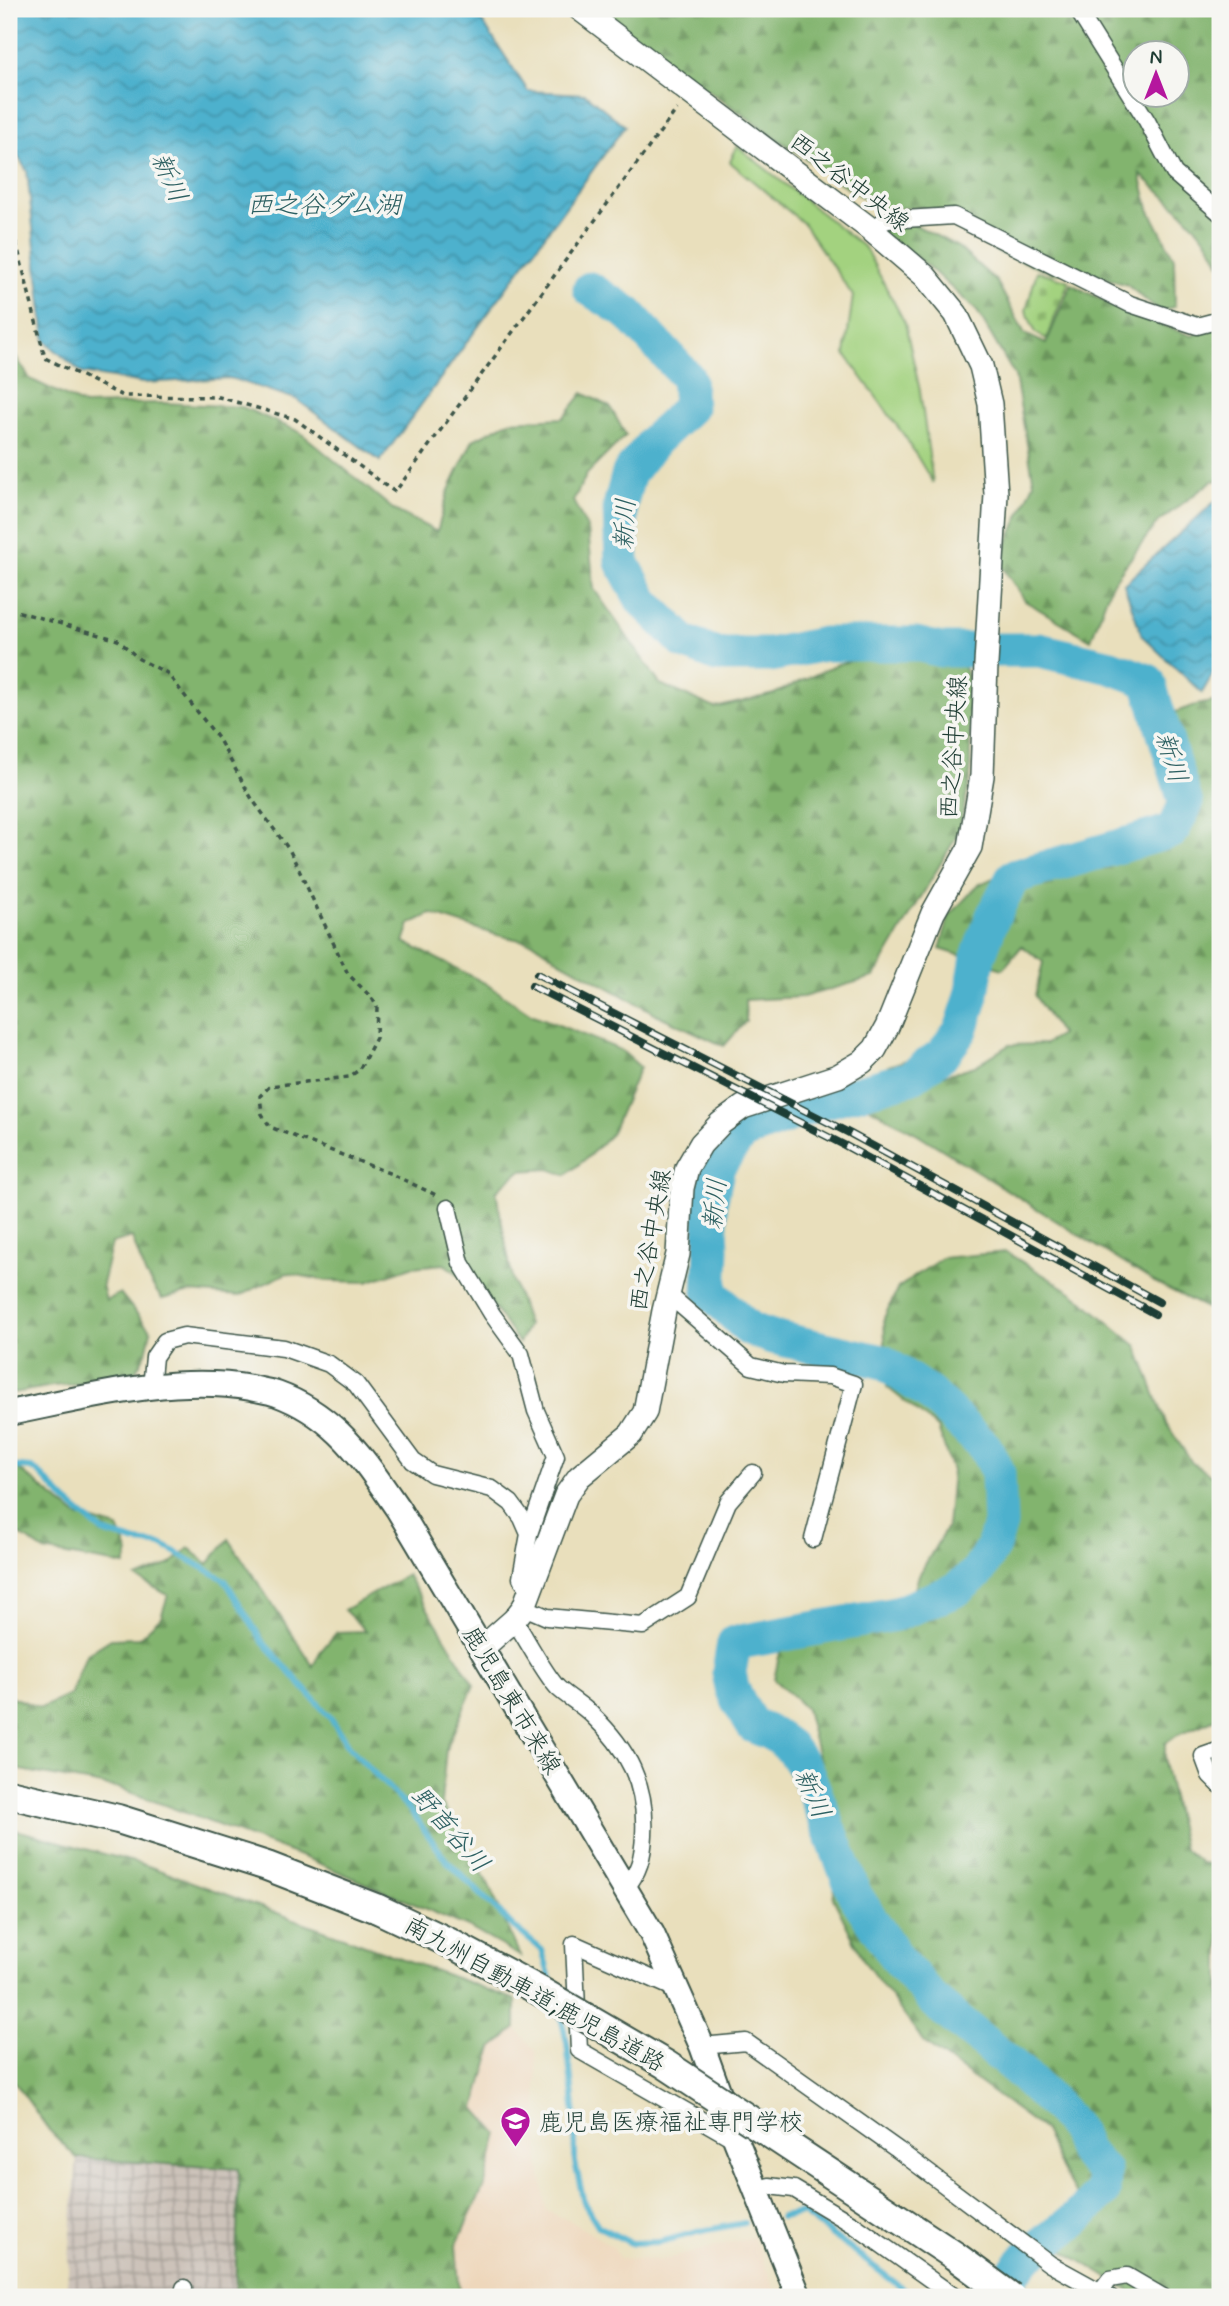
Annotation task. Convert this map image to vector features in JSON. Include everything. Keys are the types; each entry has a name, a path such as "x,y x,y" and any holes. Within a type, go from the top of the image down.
{"highway":[{"name":"南九州自動車道;鹿児島道路","path":"9,1794 118,1819 267,1866 378,1909 450,1942 665,2064 1012,2297"}],"main road":[{"name":"鹿児島東市来線","path":"9,1413 151,1388 197,1384 236,1386 276,1393 309,1410 339,1433 398,1508 652,1934 702,2046 736,2140 799,2297"}],"street":[{"name":"西之谷中央線","path":"481,1649 523,1606 566,1495 579,1477 631,1434 645,1412 678,1254 682,1188 687,1168 701,1144 721,1123 743,1107 838,1076 862,1062 875,1049 887,1027 933,913 970,847 982,776 996,494 990,404 981,366 956,314 925,276 869,228 580,9"},
{"path":"1077,9 1147,121 1174,173 1220,213"},
{"path":"869,228 888,220 954,216 1130,304 1197,326 1220,320"},
{"path":"448,1208 461,1263 492,1314 521,1354 536,1411 556,1456 529,1534 521,1578 523,1606 556,1687 593,1715 625,1752 640,1786 646,1816 643,1847 637,1875 625,1889"},
{"path":"669,1296 751,1366 784,1374 830,1376 853,1384 813,1539"},
{"path":"151,1388 154,1357 165,1341 184,1336 284,1348 329,1364 356,1384 413,1461 432,1474 492,1489 510,1503 522,1518 529,1534"},
{"path":"523,1606 547,1617 643,1626 688,1598 728,1502 753,1473"},
{"path":"1220,1750 1203,1756 1210,1775 1220,1785"},
{"path":"678,1990 574,1944 579,2050 736,2140"},
{"path":"702,2046 746,2042 898,2150 1050,2264 1102,2295 1110,2279 1127,2276 1163,2297"},
{"path":"758,2190 769,2186 794,2189 854,2225 954,2297"}],"path":[{"path":"9,213 45,358 123,396 219,397 295,419 395,492 691,91"},
{"path":"9,609 118,640 139,659 167,673 218,738 252,799 290,851 348,974 372,998 377,1007 376,1038 359,1070 349,1077 270,1086 260,1096 262,1114 270,1127 401,1178 435,1194 448,1208"}],"shaded area":[{"name":"鹿児島医療福祉専門学校","path":"516,2028 536,2051 539,2164 547,2211 570,2221 613,2247 619,2258 662,2260 753,2237 778,2297 460,2297 456,2245 485,2184 475,2108 492,2047"},
{"path":"77,2158 239,2169 235,2297 66,2297"}],"green space":[{"path":"593,9 1220,9 1220,265 1197,228 1140,174 1149,209 1174,258 1175,306 1161,312 1127,285 1079,269 1054,273 998,252 922,207 885,209 853,192"},
{"path":"737,146 865,248 905,323 920,391 933,483 906,438 845,354 853,296 803,223 730,162"},
{"path":"906,220 958,247 997,282 1025,334 1046,344 1071,284 1122,310 1192,336 1219,323 1220,312 1220,480 1212,481 1157,523 1111,585 1091,640 1025,601 999,562 1034,483 1015,376 977,311 922,261 879,233"},
{"path":"1037,271 1069,281 1046,339 1036,333 1026,311"},
{"path":"9,346 30,379 84,405 164,403 242,407 300,432 394,510 437,532 448,492 473,440 510,421 563,418 583,393 610,407 626,435 587,474 573,501 588,529 594,589 660,684 715,708 774,694 838,664 887,653 935,656 962,662 970,685 970,779 958,834 874,977 803,997 745,1000 746,1021 724,1046 660,1016 560,961 534,943 497,935 431,914 410,924 404,942 485,983 531,1014 621,1050 640,1067 611,1134 588,1157 566,1175 549,1169 520,1171 496,1191 512,1278 528,1325 519,1343 481,1290 444,1264 411,1267 367,1282 328,1281 287,1273 239,1296 190,1292 162,1299 145,1274 132,1237 112,1243 102,1284 106,1301 120,1293 151,1331 146,1353 131,1379 53,1386 14,1393 9,1389"},
{"path":"1220,696 1220,1315 1154,1282 916,1133 868,1107 888,1066 915,1057 945,1075 975,1066 1009,1045 1045,1044 1061,1035 1035,996 1043,962 1022,946 1003,969 940,949 949,916 978,885 1045,854 1126,831 1166,815 1173,768 1154,752 1149,721 1196,705 1218,701"},
{"path":"1006,1252 1073,1293 1137,1346 1166,1423 1192,1463 1220,1480 1220,1717 1165,1743 1165,1767 1184,1849 1201,1863 1220,1865 1220,2297 1139,2297 1052,2243 1089,2218 1058,2163 1044,2130 925,2043 864,1961 833,1898 846,1832 821,1769 806,1709 774,1680 779,1656 794,1631 903,1630 919,1575 947,1527 952,1471 938,1428 887,1387 884,1318 898,1288 942,1258"},
{"path":"9,1461 77,1516 118,1528 129,1553 125,1565 44,1551 9,1527"},
{"path":"229,1539 313,1666 320,1652 337,1632 366,1631 344,1610 407,1575 474,1685 446,1749 441,1802 488,1883 520,1956 466,1926 311,1860 119,1788 9,1768 9,1696 41,1708 70,1695 86,1655 111,1639 139,1638 161,1617 168,1595 137,1578 171,1564 189,1548 208,1564"},
{"path":"9,1828 148,1866 516,2000 516,2028 492,2048 475,2108 498,2134 485,2184 456,2245 460,2297 235,2297 239,2169 77,2158 49,2130 9,2074"}],"water":[{"name":"西之谷ダム湖","path":"9,9 474,9 528,91 585,94 625,126 380,461 296,399 230,378 143,383 82,373 45,341 27,171 9,142"},
{"path":"1220,497 1220,662 1202,693 1142,636 1124,584"}],"waterway":[{"name":"新川","path":"590,289 628,313 688,378 690,407 655,440 629,473 620,506 622,562 642,600 684,642 717,655 770,655 824,644 916,644 941,650 1039,650 1111,667 1148,681 1186,804 1172,831 1013,877 993,916 978,957 971,999 961,1030 943,1054 910,1078 823,1102 741,1134 718,1166 710,1204 710,1292 749,1329 772,1337 883,1362 930,1394 985,1447 998,1473 1000,1524 993,1546 978,1572 956,1590 896,1614 734,1643 729,1672 732,1688 753,1726 771,1733 789,1746 806,1770 855,1895 897,1959 936,2003 1018,2070 1061,2111 1078,2133 1085,2153 1104,2171 1103,2192 1076,2219 1027,2256 992,2297"},
{"name":"野首谷川","path":"9,1466 32,1468 103,1532 137,1542 163,1545 225,1580 262,1641 330,1717 350,1748 410,1810 446,1860 514,1927 542,1950 553,1989"},
{"name":"野首谷川","path":"560,2013 567,2043 575,2116 575,2162 584,2203 599,2227 631,2243 659,2242 745,2223"},
{"name":"野首谷川","path":"781,2217 803,2213 914,2297"}],"railway":[{"path":"537,974 849,1133 1159,1302"},
{"path":"532,986 844,1145 1155,1314"}],"place":[{"name":"鹿児島医療福祉専門学校","path":"516,2149"}]}
